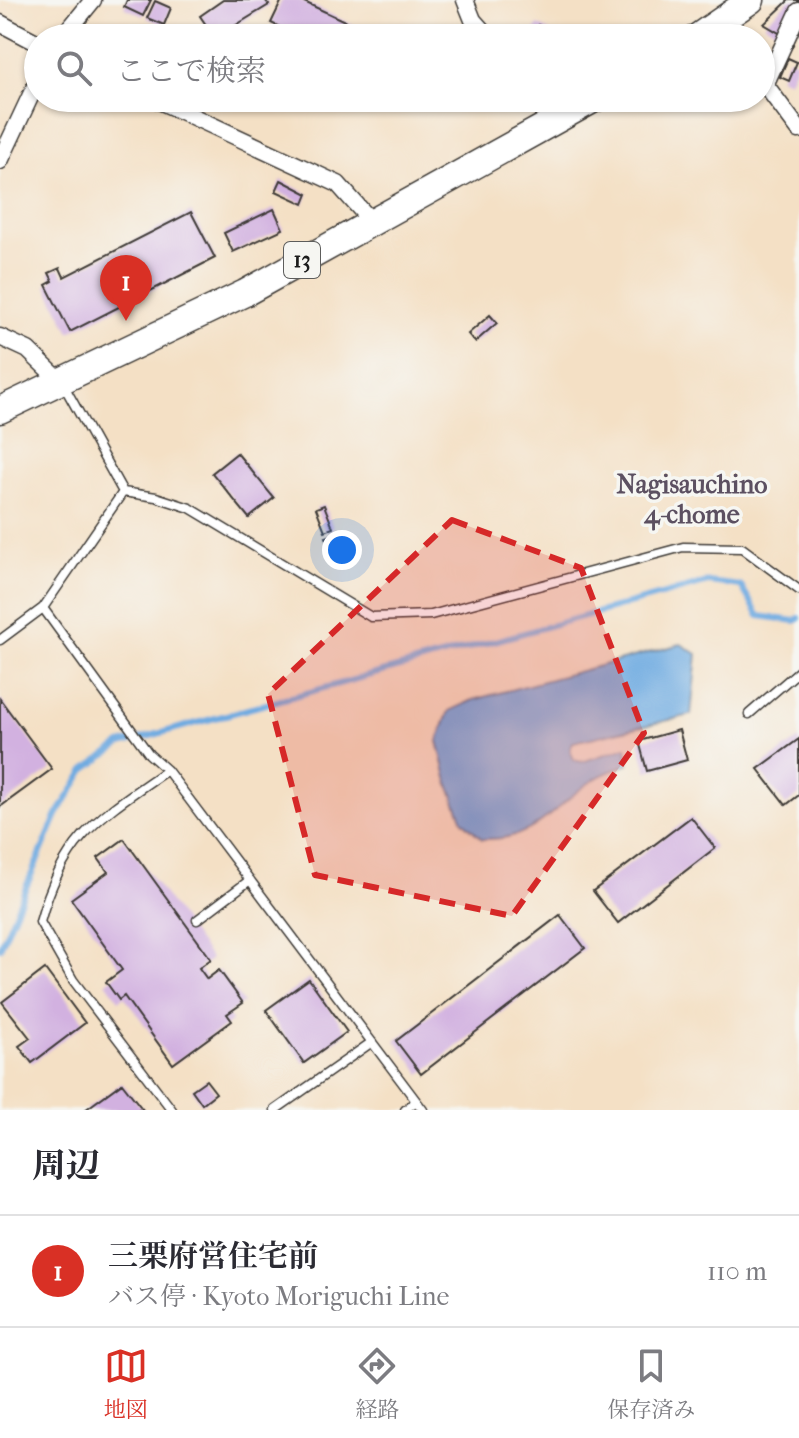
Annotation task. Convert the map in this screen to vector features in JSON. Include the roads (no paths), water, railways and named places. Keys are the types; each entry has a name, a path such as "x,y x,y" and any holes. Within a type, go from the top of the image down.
{"main road":[{"path":"731,24 751,0"},
{"name":"13","path":"0,410 245,293 570,112"}],"street":[{"path":"73,24 93,0"},
{"path":"465,0 477,24"},
{"path":"775,58 799,11"},
{"path":"0,23 24,36"},
{"path":"775,98 799,130"},
{"path":"0,161 24,110"},
{"path":"183,112 338,184 371,221"},
{"path":"0,337 28,350 61,382"}],"lane":[{"path":"61,382 123,492"},
{"path":"123,492 156,497 190,508 371,617 431,615 683,547 742,548 799,590"},
{"path":"0,640 43,608 123,492"},
{"path":"43,608 149,754 167,770 423,1110"},
{"path":"749,714 799,671"},
{"path":"167,770 95,820 74,844 57,872 40,922 73,980 172,1110"},
{"path":"197,920 250,880"},
{"path":"282,1108 372,1042"},
{"path":"405,1110 416,1101"}],"water":[{"path":"681,644 697,654 691,715 573,742 570,749 574,760 582,762 626,747 629,764 595,779 532,828 502,838 482,839 463,821 448,782 438,741 449,711 473,700"}],"waterway":[{"path":"0,948 57,815 85,770 121,744 708,582 741,586 759,616 795,621 799,618"}],"place":[{"name":"三栗府営住宅前","path":"126,321"}],"district":[{"name":"Nagisauchino 4-chome","path":"692,499"}]}
